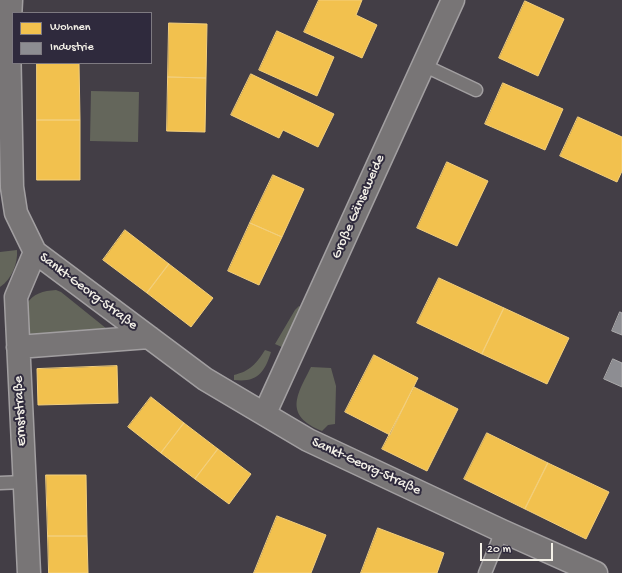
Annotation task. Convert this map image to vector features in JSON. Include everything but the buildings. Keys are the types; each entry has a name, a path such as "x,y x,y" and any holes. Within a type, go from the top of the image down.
{"street":[{"name":"Sankt-Georg-Straße","path":"11,0 6,187 16,213 35,252 205,379 265,413 308,440 502,531 596,573"},
{"name":"Große Gänseweide","path":"265,413 453,0"},
{"name":"Ernststraße","path":"29,573 16,297 35,252"},
{"name":"Sankt-Georg-Straße","path":"18,347 149,337"}],"lane":[{"path":"423,65 476,90"},
{"path":"0,483 24,482"},
{"path":"485,573 502,531"}],"shaded area":[{"path":"91,91 139,92 138,142 90,141"},
{"path":"17,250 15,265 11,275 0,287 0,252"},
{"path":"56,290 61,292 107,330 25,337 26,305 35,295 39,293"},
{"path":"299,306 303,309 284,348 275,344 295,310"},
{"path":"265,350 271,352 266,365 259,375 249,380 234,380 234,375 252,366"},
{"path":"311,367 331,368 336,386 335,424 328,425 322,431 310,425 302,418 298,411 298,395"}]}
